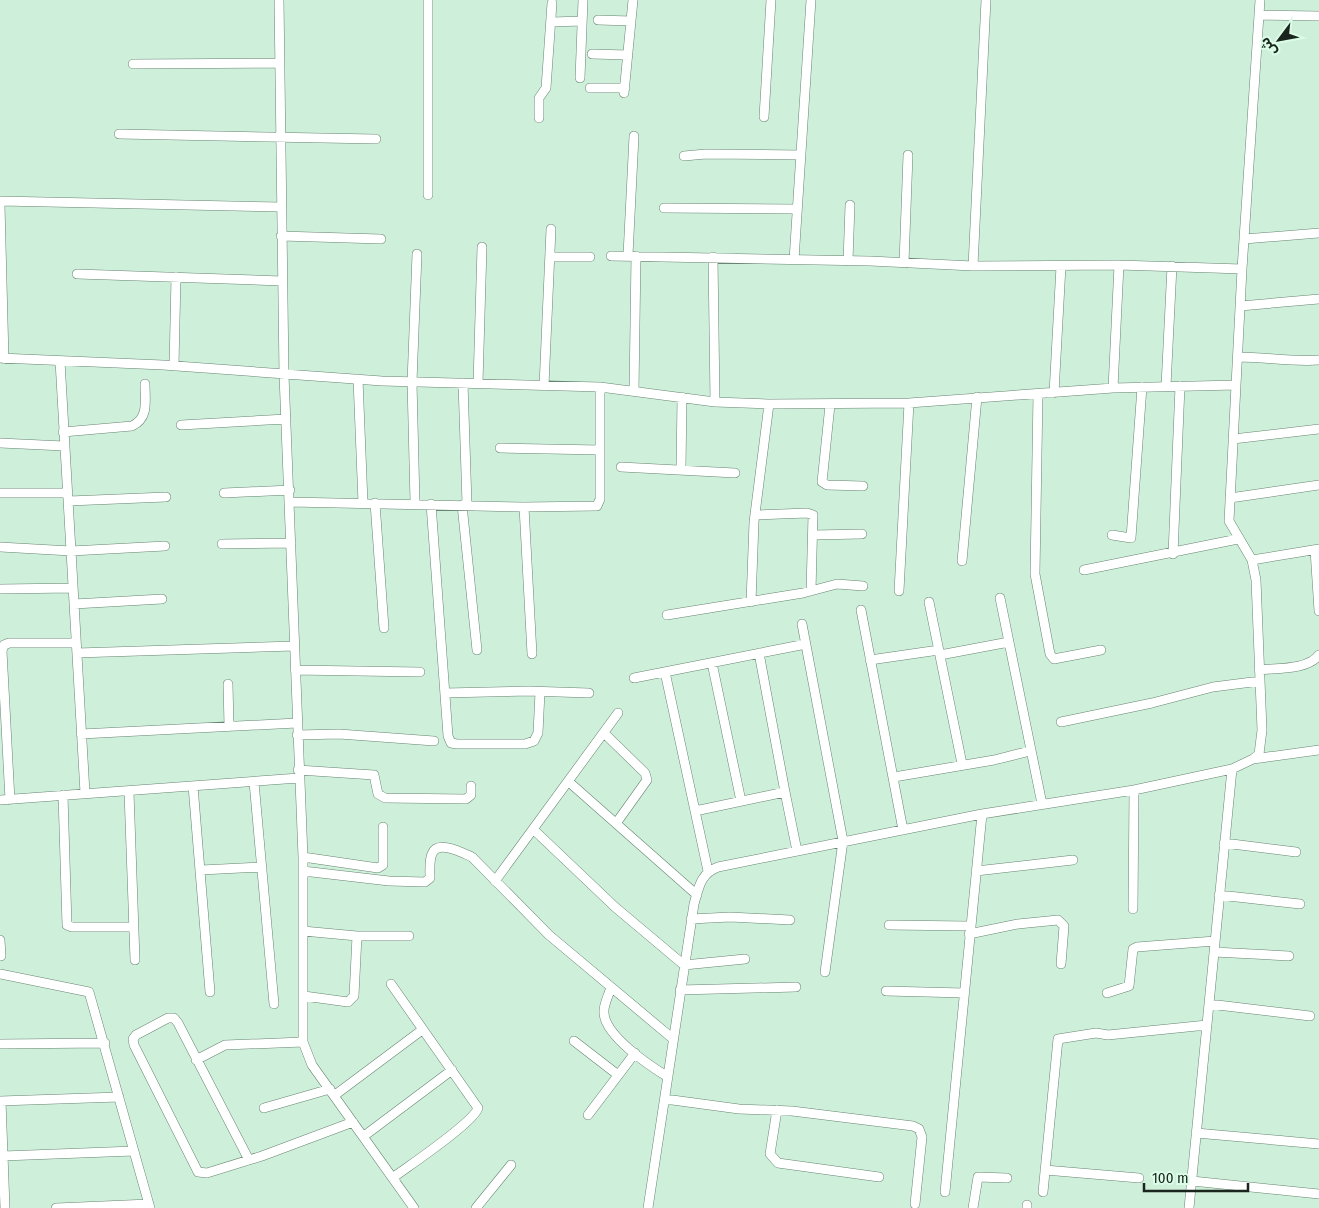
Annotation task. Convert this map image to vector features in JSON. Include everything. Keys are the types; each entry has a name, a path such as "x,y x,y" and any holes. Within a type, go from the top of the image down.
{"street":[{"path":"279,0 284,375 290,490 298,774 303,857 304,1042 312,1065 394,1177 414,1208"},
{"path":"428,0 428,196"},
{"path":"580,78 583,0"},
{"path":"590,88 625,91 633,0"},
{"path":"764,117 771,0"},
{"path":"794,260 811,0"},
{"path":"973,266 986,0"},
{"path":"1253,759 1262,748 1256,580 1252,560 1229,521 1242,269 1260,0"},
{"path":"539,118 539,98 546,88 552,3"},
{"path":"1259,14 1319,16"},
{"path":"598,20 631,20"},
{"path":"552,22 582,21"},
{"path":"592,54 628,55"},
{"path":"133,64 280,63"},
{"path":"119,134 376,139"},
{"path":"634,136 632,256 634,391"},
{"path":"684,156 706,154 801,154"},
{"path":"904,263 908,155"},
{"path":"0,201 281,207"},
{"path":"0,205 2,358 174,366 284,375 412,382 600,387 715,402 768,404 909,403 1113,388 1236,386"},
{"path":"848,261 850,205"},
{"path":"664,208 797,209"},
{"path":"544,386 552,229"},
{"path":"1244,239 1319,232"},
{"path":"281,236 381,239"},
{"path":"478,384 482,247"},
{"path":"414,503 412,382 417,254"},
{"path":"611,256 713,257 973,266 1172,266 1242,269"},
{"path":"550,257 590,257"},
{"path":"713,257 715,402"},
{"path":"1054,393 1061,266"},
{"path":"1113,388 1119,266"},
{"path":"1166,386 1172,266"},
{"path":"77,274 282,281"},
{"path":"174,366 176,277"},
{"path":"1240,306 1319,299"},
{"path":"1238,357 1270,356 1293,362 1319,360"},
{"path":"60,361 85,794"},
{"path":"358,379 363,503"},
{"path":"463,383 465,504 477,650"},
{"path":"63,432 132,426 141,422 144,415 145,384"},
{"path":"1172,554 1180,386"},
{"path":"290,502 465,504 524,507 597,506 600,499 600,387"},
{"path":"1112,535 1130,540 1131,538 1142,387"},
{"path":"1038,394 1034,574 1050,654 1054,659 1101,650"},
{"path":"962,561 977,397"},
{"path":"681,469 682,398"},
{"path":"899,591 909,403"},
{"path":"751,602 755,515 768,404"},
{"path":"830,405 822,482 863,486"},
{"path":"181,425 286,419"},
{"path":"1233,439 1319,429"},
{"path":"0,443 64,446"},
{"path":"500,448 600,450"},
{"path":"621,467 735,473"},
{"path":"1230,498 1319,485"},
{"path":"224,493 290,490"},
{"path":"0,493 68,497 166,497"},
{"path":"375,503 384,628"},
{"path":"431,504 448,736 451,743 515,744 534,741 538,733 540,692"},
{"path":"524,507 532,654"},
{"path":"755,515 807,513 813,515 811,591"},
{"path":"813,535 862,534"},
{"path":"1084,570 1172,554 1238,539"},
{"path":"222,544 291,543"},
{"path":"0,547 71,551 165,546"},
{"path":"1252,560 1317,549 1319,611"},
{"path":"666,615 751,602 811,591 837,584 863,586"},
{"path":"0,589 73,588"},
{"path":"1000,598 1042,804"},
{"path":"74,604 162,599"},
{"path":"929,602 962,764"},
{"path":"861,610 904,830"},
{"path":"802,624 843,841 825,972"},
{"path":"870,660 939,653 1009,642"},
{"path":"10,800 2,651 4,643 76,643"},
{"path":"634,678 806,644"},
{"path":"77,653 294,646"},
{"path":"759,653 797,851"},
{"path":"1259,670 1305,665 1314,662 1319,655"},
{"path":"712,663 741,801"},
{"path":"295,670 420,672"},
{"path":"666,672 708,871"},
{"path":"1061,722 1152,703 1213,687 1260,681"},
{"path":"228,684 229,726"},
{"path":"445,693 589,693"},
{"path":"495,881 569,782 618,712"},
{"path":"81,734 297,723"},
{"path":"604,732 645,773 647,780 617,822"},
{"path":"297,735 349,734 434,741"},
{"path":"648,1208 691,919 704,875 708,871 843,841 982,814 1134,790 1232,769 1253,759 1319,750"},
{"path":"894,777 1030,751"},
{"path":"1189,1208 1232,769"},
{"path":"0,800 254,782 298,774 374,775 378,794 385,798 466,799 471,795 471,786"},
{"path":"254,782 274,1004"},
{"path":"569,782 617,822 697,895"},
{"path":"193,786 210,992"},
{"path":"1133,909 1134,790"},
{"path":"129,792 135,960"},
{"path":"695,811 785,792"},
{"path":"63,795 68,925 76,928 133,927"},
{"path":"945,1192 969,930 982,814"},
{"path":"303,857 378,868 383,865 384,859 383,827"},
{"path":"534,830 615,907 684,965 745,959"},
{"path":"1224,844 1296,852"},
{"path":"303,871 389,881 425,882 430,878 431,855 438,848 458,850 472,858 549,934 672,1038"},
{"path":"976,871 1073,860"},
{"path":"201,870 262,867"},
{"path":"1219,895 1300,904"},
{"path":"691,919 730,917 790,920"},
{"path":"889,925 969,930 1058,920 1064,926 1061,964"},
{"path":"303,931 357,936 409,936"},
{"path":"304,996 348,1002 354,996 357,936"},
{"path":"0,940 1,956"},
{"path":"1107,993 1129,986 1133,949 1137,946 1214,941"},
{"path":"1214,952 1288,956"},
{"path":"0,974 89,992 150,1206 56,1208"},
{"path":"391,984 477,1105 477,1112 448,1137 394,1177"},
{"path":"611,987 604,1012 607,1024 634,1053 668,1077"},
{"path":"680,990 796,987"},
{"path":"886,990 964,993"},
{"path":"1209,1004 1310,1016"},
{"path":"249,1160 174,1018 168,1018 133,1039 134,1045 198,1172 207,1173 249,1160 353,1122"},
{"path":"1043,1192 1058,1040 1070,1036 1096,1033 1108,1035 1128,1034 1207,1025"},
{"path":"264,1108 332,1092 422,1030"},
{"path":"574,1040 618,1075"},
{"path":"196,1060 225,1045 304,1042"},
{"path":"0,1044 104,1043"},
{"path":"588,1115 634,1053"},
{"path":"364,1136 452,1070"},
{"path":"4,1208 0,1101 119,1097"},
{"path":"665,1099 739,1109 777,1110 913,1126 919,1129 922,1145 915,1204"},
{"path":"777,1110 770,1154 778,1163 880,1177"},
{"path":"1196,1133 1319,1144"},
{"path":"3,1156 134,1151"},
{"path":"476,1207 511,1165"},
{"path":"1045,1170 1140,1178"},
{"path":"973,1208 978,1177 1007,1178"},
{"path":"1192,1180 1319,1194"}]}
